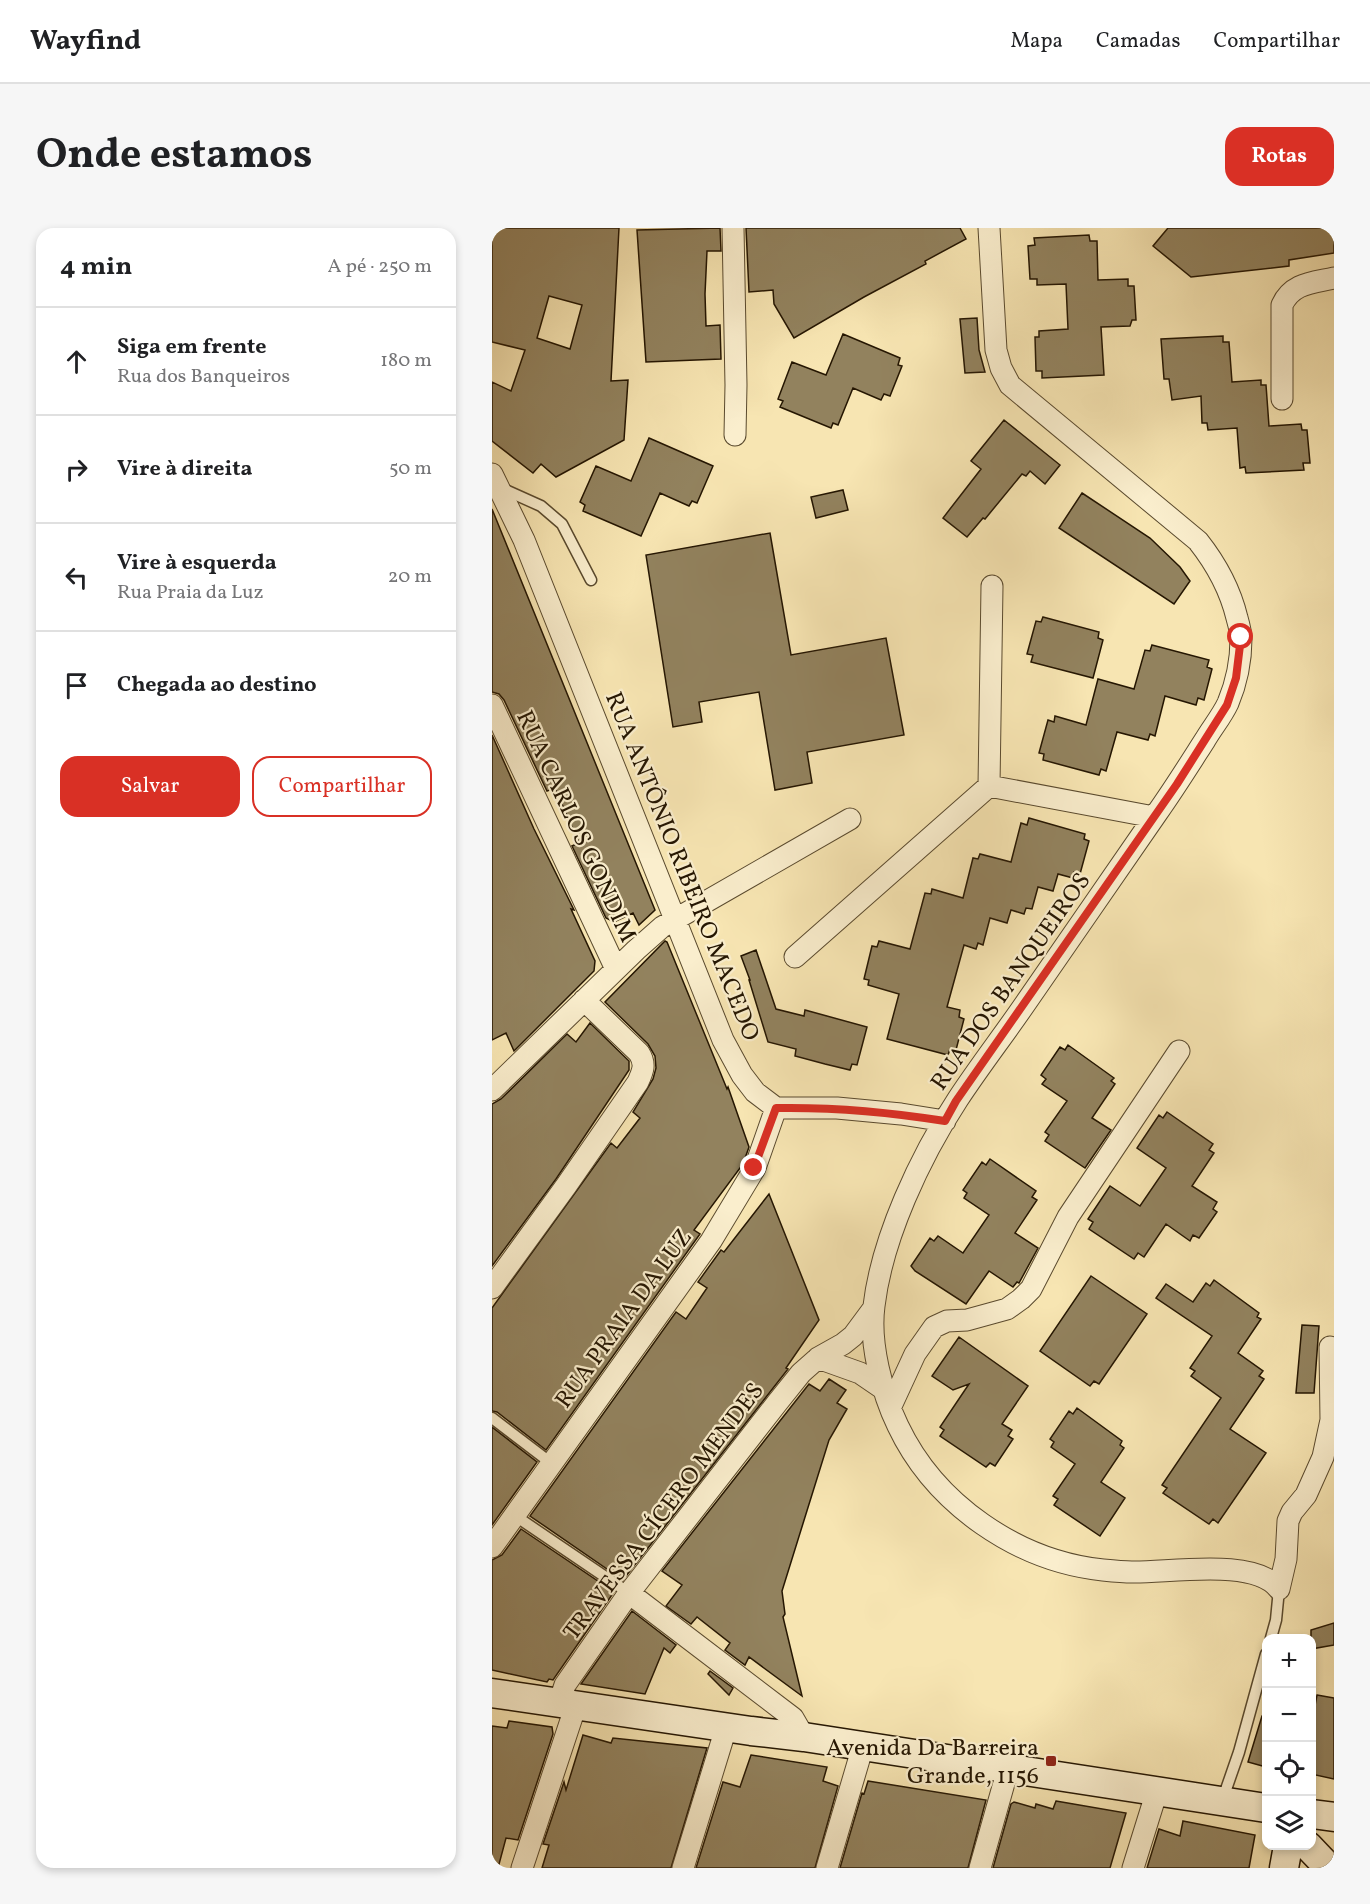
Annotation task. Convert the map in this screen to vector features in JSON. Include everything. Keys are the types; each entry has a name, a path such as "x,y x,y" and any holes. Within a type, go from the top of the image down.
{"main road":[{"path":"492,1693 726,1728 804,1737 1262,1807"},
{"path":"1316,1815 1334,1817"},
{"path":"1284,1868 1287,1850"}],"street":[{"path":"733,228 735,435"},
{"name":"RUA DOS BANQUEIROS","path":"989,228 996,350 1001,368 1010,385 1198,541 1214,562 1232,595 1241,637 1236,678 1227,705 1154,817 956,1101 924,1159 892,1230 883,1262 873,1309 878,1363 898,1426 921,1465 976,1521 998,1534 1031,1551 1068,1564 1099,1570 1133,1572 1200,1569 1238,1571 1267,1579 1279,1589"},
{"path":"1282,399 1282,304 1299,285 1334,279"},
{"name":"RUA ANTÔNIO RIBEIRO MACEDO","path":"495,480 524,540 723,1040 748,1084 776,1108"},
{"path":"795,957 989,786 992,586"},
{"name":"RUA CARLOS GONDIM","path":"492,705 616,969"},
{"path":"989,786 1154,817"},
{"path":"494,1081 662,927 850,819"},
{"path":"492,1287 638,1082 644,1068 643,1059 639,1053 584,1000"},
{"path":"818,1358 860,1373 887,1397 934,1328 947,1321 967,1320 1007,1309 1021,1299 1031,1288 1068,1217 1179,1051"},
{"path":"776,1108 837,1108 945,1121"},
{"name":"RUA PRAIA DA LUZ","path":"492,1547 711,1241 754,1168 776,1108"},
{"name":"TRAVESSA CÍCERO MENDES","path":"522,1868 568,1704 565,1685 629,1593 801,1373 818,1358 843,1344 860,1327 873,1309"},
{"path":"1279,1589 1286,1559 1288,1521 1306,1495 1323,1457 1331,1420 1330,1347"},
{"path":"629,1593 793,1718 804,1737"},
{"path":"683,1868 726,1728"},
{"path":"827,1868 863,1746"},
{"path":"980,1868 1008,1769"},
{"path":"1133,1868 1157,1791"}],"lane":[{"path":"495,480 541,506 562,524 591,580"},
{"path":"492,1418 551,1463"},
{"path":"514,1515 629,1593"},
{"path":"1272,1634 1279,1589"},
{"path":"1222,1801 1239,1752 1262,1669"}],"building":[{"path":"492,228 619,228 611,381 628,380 624,440 556,477 541,464 533,473 492,441 492,382 511,391 525,350 492,342","holes":["549,296 582,305 570,349 537,338"]},
{"path":"720,228 721,251 707,251 705,294 706,326 720,325 721,359 646,362 637,230"},
{"path":"746,228 960,228 966,239 794,338 774,304 773,290 749,292"},
{"path":"1168,228 1334,228 1334,253 1289,260 1289,266 1191,277 1153,246"},
{"path":"1089,235 1090,241 1097,241 1098,280 1128,279 1128,286 1134,286 1136,320 1132,320 1130,326 1101,327 1104,375 1042,378 1042,371 1036,371 1035,337 1039,337 1039,331 1068,329 1066,284 1037,285 1037,279 1030,279 1028,246 1035,245 1034,238"},
{"path":"977,318 979,350 985,372 965,373 960,319"},
{"path":"843,334 900,358 898,365 902,366 890,396 884,394 881,400 853,388 838,425 833,423 831,428 780,407 783,401 778,399 792,362 826,375"},
{"path":"1223,336 1223,342 1229,342 1232,382 1261,380 1261,385 1266,385 1269,426 1301,424 1302,430 1307,430 1310,463 1303,463 1304,470 1246,473 1245,467 1240,468 1237,428 1208,430 1207,423 1202,423 1201,396 1172,400 1169,379 1164,379 1161,339"},
{"path":"1004,420 1060,465 1045,484 1030,471 1026,476 1022,474 967,537 943,518 981,469 971,461"},
{"path":"649,438 713,466 697,503 692,501 689,506 660,493 641,536 583,511 585,505 580,502 596,466 631,481"},
{"path":"843,490 848,510 816,518 811,497"},
{"path":"1082,493 1150,538 1180,567 1190,581 1174,604 1059,528"},
{"path":"492,509 655,910 639,925 633,913 614,922 606,918 572,846 579,843 555,788 547,791 504,700 499,694 492,692"},
{"path":"770,533 791,655 886,638 904,735 807,752 812,783 775,790 759,692 699,702 702,722 673,727 646,555"},
{"path":"1043,617 1099,632 1098,638 1103,640 1093,678 1031,662 1033,655 1027,654 1036,621 1041,622"},
{"path":"1152,645 1209,660 1207,667 1212,669 1204,700 1198,698 1196,705 1165,696 1155,736 1150,734 1148,740 1117,732 1106,771 1101,769 1099,775 1043,760 1044,754 1039,753 1048,720 1054,722 1055,716 1086,725 1098,679 1134,689 1145,650 1150,651"},
{"path":"492,735 534,829 574,910 571,909 595,961 594,971 514,1051 506,1033 492,1040"},
{"path":"1029,818 1085,834 1084,839 1089,841 1080,874 1074,872 1073,878 1058,874 1053,891 1038,887 1032,909 1026,908 1024,914 1011,910 1007,923 990,918 983,945 978,943 976,949 964,945 947,1007 960,1010 959,1017 964,1019 956,1050 950,1049 948,1055 887,1039 899,994 868,985 869,980 864,979 872,946 877,947 879,941 910,949 925,893 931,894 932,889 963,898 973,858 978,859 980,854 1011,862 1021,823 1027,825"},
{"path":"665,941 727,1089 728,1087 749,1147 743,1164 694,1230 700,1234 546,1450 497,1412 492,1411 492,1308 611,1143 617,1148 640,1118 633,1112 653,1079 656,1068 655,1056 648,1044 605,1002"},
{"path":"756,950 776,1009 804,1016 805,1010 867,1027 857,1065 852,1064 850,1070 825,1064 795,1056 796,1049 768,1042 741,956"},
{"path":"590,1023 629,1061 629,1070 556,1179 492,1266 492,1104 501,1099 567,1034 576,1042"},
{"path":"1068,1045 1114,1078 1111,1081 1115,1084 1092,1118 1111,1130 1085,1168 1045,1141 1049,1135 1045,1132 1067,1101 1042,1084 1046,1079 1041,1075 1060,1047 1065,1050"},
{"path":"1167,1112 1213,1144 1209,1150 1214,1153 1192,1186 1217,1202 1213,1209 1217,1212 1199,1238 1193,1235 1190,1241 1166,1224 1144,1257 1138,1253 1134,1259 1089,1229 1093,1222 1088,1219 1110,1186 1140,1206 1166,1168 1137,1148 1159,1115 1163,1118"},
{"path":"990,1159 1036,1191 1032,1197 1037,1200 1015,1233 1038,1248 1019,1283 1017,1282 1013,1287 989,1271 966,1304 915,1271 911,1266 930,1238 934,1241 938,1236 963,1253 989,1215 964,1198 967,1193 963,1190 982,1162 986,1165"},
{"path":"769,1194 819,1320 786,1368 788,1369 623,1580 530,1516 676,1312 686,1319 707,1288 698,1282 721,1250 724,1252"},
{"path":"1091,1276 1147,1314 1099,1384 1094,1381 1090,1386 1040,1351"},
{"path":"1214,1280 1259,1313 1257,1317 1261,1319 1238,1353 1263,1371 1259,1376 1264,1379 1230,1429 1266,1453 1218,1523 1213,1519 1209,1524 1163,1493 1167,1488 1162,1485 1221,1398 1191,1376 1195,1371 1190,1368 1212,1336 1156,1298 1166,1284 1193,1302 1206,1283 1210,1286"},
{"path":"1302,1325 1319,1326 1314,1393 1296,1393"},
{"path":"959,1337 1028,1386 1002,1424 1012,1430 1008,1436 1013,1439 995,1466 990,1463 986,1467 940,1436 944,1430 940,1427 969,1384 953,1390 932,1376"},
{"path":"829,1379 846,1390 837,1403 847,1409 829,1440 782,1591 785,1614 783,1617 802,1696 749,1657 745,1665 725,1650 730,1643 697,1617 691,1624 666,1606 682,1585 662,1571 809,1384 820,1391"},
{"path":"1077,1408 1122,1441 1120,1445 1124,1448 1101,1482 1125,1498 1100,1536 1054,1505 1058,1499 1053,1496 1075,1464 1051,1447 1054,1442 1050,1439 1069,1411 1073,1414"},
{"path":"492,1427 537,1462 492,1525"},
{"path":"521,1529 614,1592 553,1680 549,1679 547,1682 492,1670 492,1560 502,1555"},
{"path":"632,1611 676,1645 670,1653 664,1648 645,1694 581,1684"},
{"path":"1334,1623 1334,1645 1316,1648 1316,1634 1311,1634 1311,1630"},
{"path":"710,1671 733,1688 729,1695 708,1674"},
{"path":"1317,1695 1334,1698 1334,1779 1316,1775"},
{"path":"1262,1716 1262,1766 1248,1762"},
{"path":"509,1721 552,1727 553,1734 518,1840 506,1838 498,1868 492,1868 492,1726 507,1728"},
{"path":"583,1735 611,1743 613,1738 707,1748 671,1868 542,1868 549,1845 543,1844 564,1782 566,1790"},
{"path":"751,1755 827,1767 823,1781 838,1786 815,1868 696,1868 723,1782 740,1787"},
{"path":"868,1781 986,1800 968,1868 840,1868 862,1793 864,1794"},
{"path":"1056,1801 1126,1813 1110,1868 993,1868 1011,1804 1014,1802 1035,1808 1036,1804 1053,1809"},
{"path":"1183,1821 1255,1835 1249,1868 1147,1868 1159,1829 1180,1836"}],"place":[{"name":"Avenida Da Barreira Grande, 1156","path":"1051,1761"}],"route":[{"path":"754,1168 776,1108 837,1108 945,1121 956,1101 1177,784 1227,705 1236,678 1241,637"}]}
